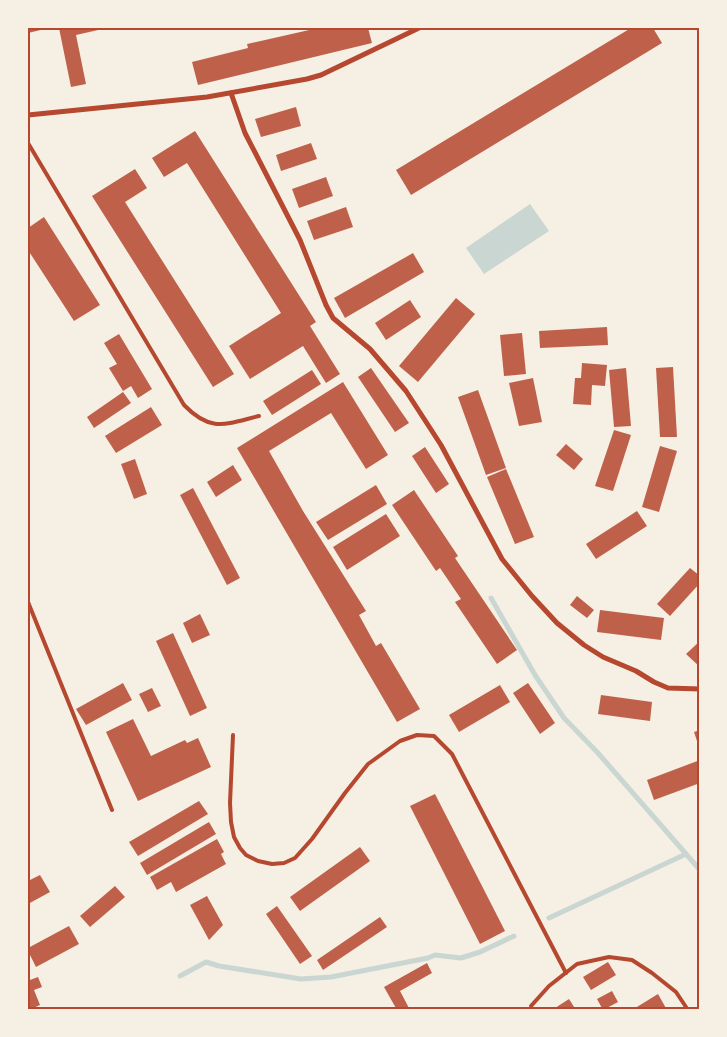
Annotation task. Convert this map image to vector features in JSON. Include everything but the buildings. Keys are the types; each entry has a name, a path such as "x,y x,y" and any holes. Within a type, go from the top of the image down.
{"street":[{"path":"28,115 207,97 321,76 419,28"},
{"path":"231,93 244,133 300,240 333,318 370,349 406,390 441,445 502,559 557,623 603,657 636,671 668,688 700,689"}],"lane":[{"path":"28,143 184,406 194,416 205,422 222,425 259,416"},
{"path":"28,602 112,810"},
{"path":"233,735 230,803 234,837 246,855 258,861 272,864 284,863 295,858 312,839 368,764 400,741 417,735 434,736 452,754 566,973"},
{"path":"532,1010 531,1006 549,986 577,964 609,956 632,960 652,973 676,992 688,1010"}],"shaded area":[{"path":"530,204 549,231 484,274 466,248"}],"waterway":[{"path":"491,598 535,675 564,718 598,753 700,870"},
{"path":"549,918 686,854"},
{"path":"180,976 206,962 219,966 301,979 331,977 435,955 461,958 480,952 514,936"}]}
